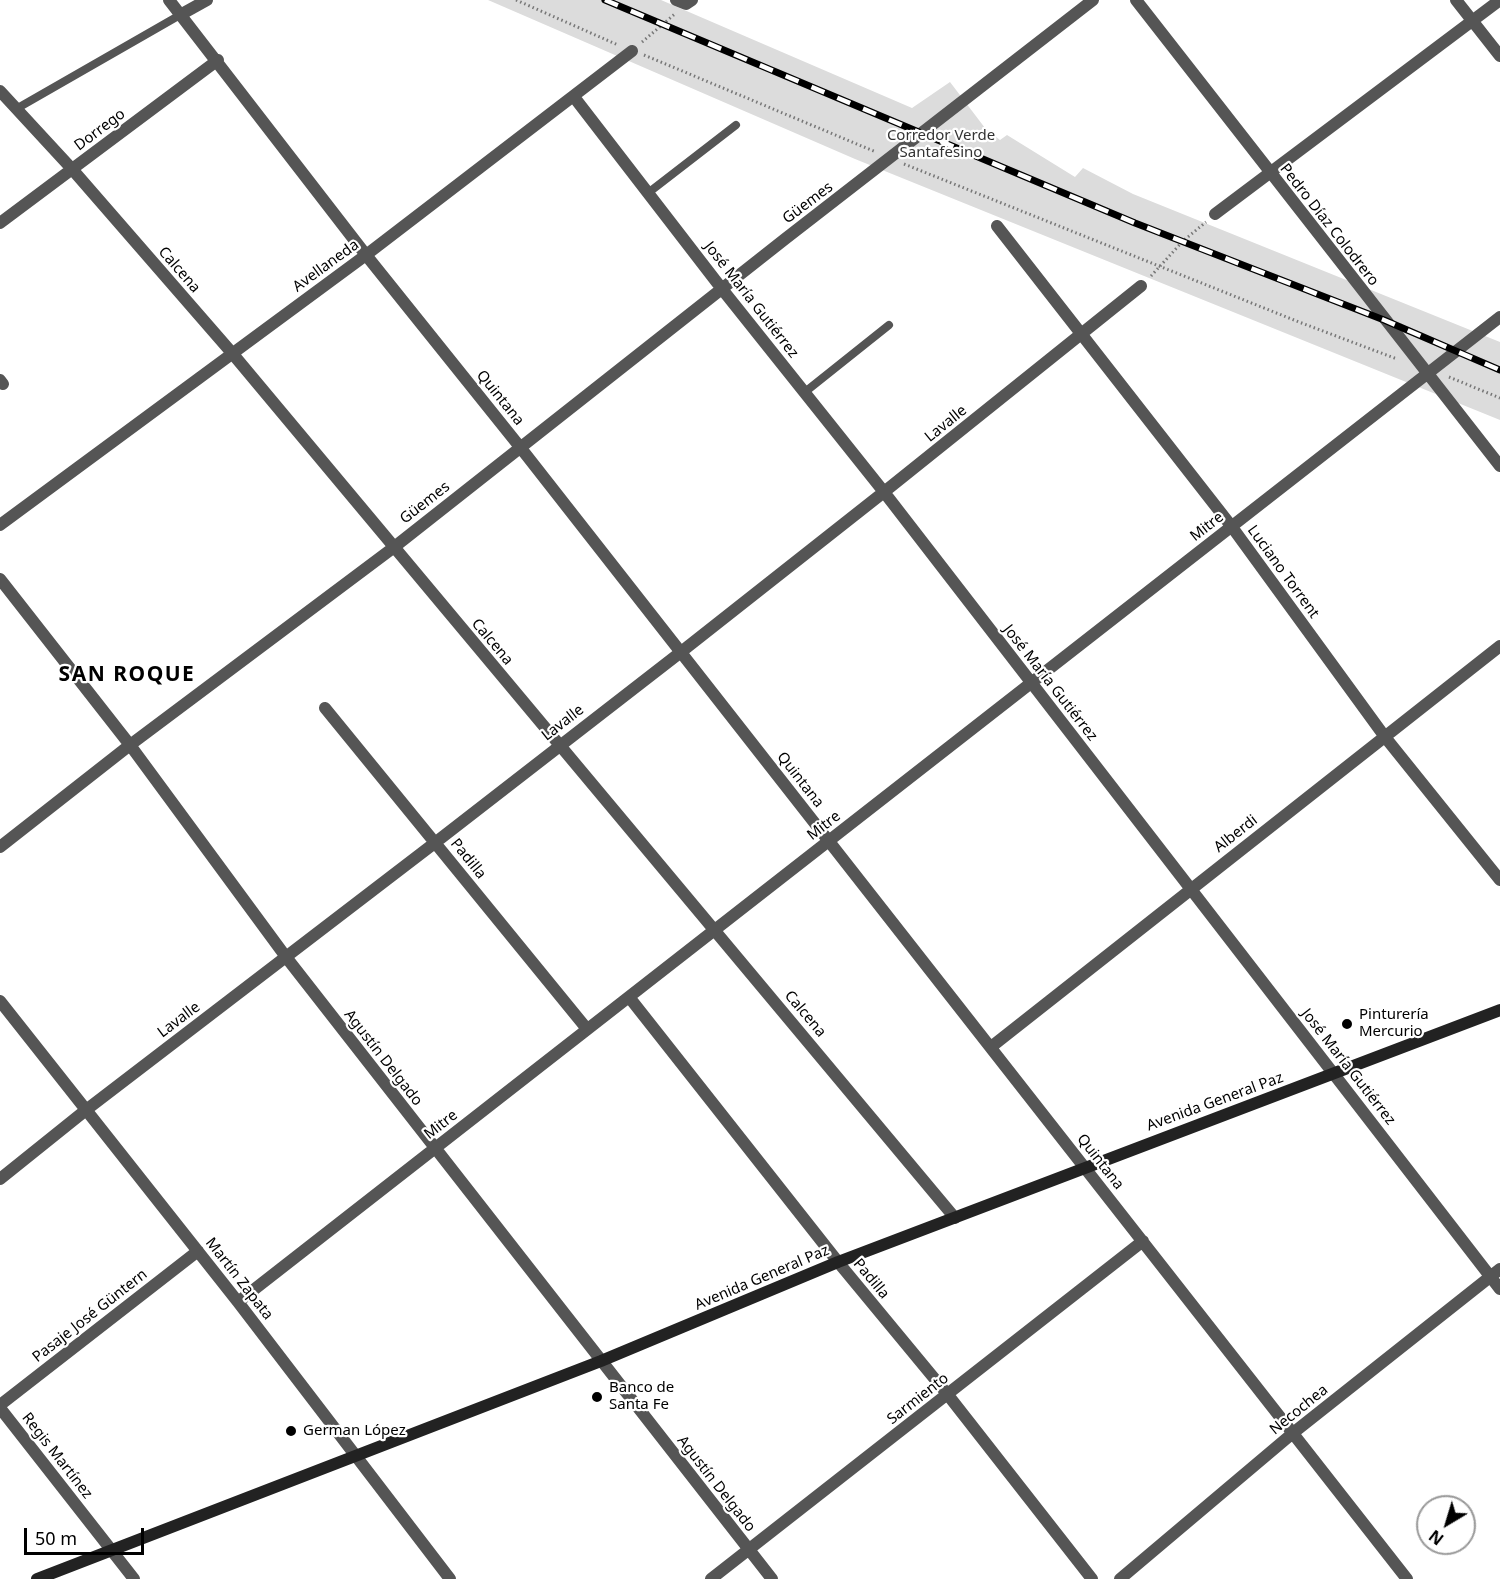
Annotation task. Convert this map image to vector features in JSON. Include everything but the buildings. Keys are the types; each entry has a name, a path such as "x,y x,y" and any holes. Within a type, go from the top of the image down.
{"main road":[{"name":"Avenida General Paz","path":"37,1579 601,1361 838,1262 1500,1010"}],"street":[{"name":"Quintana","path":"169,0 218,60 366,255 520,447 1407,1579"},
{"path":"180,15 207,0"},
{"name":"Güemes","path":"0,847 130,745 393,548 1093,0"},
{"name":"Pedro Díaz Colodrero","path":"1136,0 1500,466"},
{"path":"1456,0 1500,56"},
{"path":"1215,214 1500,0"},
{"name":"Avellaneda","path":"0,525 366,255 632,51"},
{"name":"Dorrego","path":"0,223 218,60"},
{"name":"Calcena","path":"0,91 232,353 955,1218"},
{"name":"José María Gutiérrez","path":"574,97 722,289 884,492 1190,889 1495,1273 1500,1289"},
{"name":"Luciano Torrent","path":"997,226 1232,527 1384,736 1500,880"},
{"name":"Lavalle","path":"0,1179 86,1110 681,652 1141,286"},
{"name":"Mitre","path":"238,1302 1500,317"},
{"name":"Agustín Delgado","path":"0,579 130,745 286,957 434,1149 772,1579"},
{"name":"Alberdi","path":"991,1047 1500,646"},
{"name":"Padilla","path":"325,708 588,1029"},
{"name":"Padilla","path":"629,997 838,1262 948,1395 1092,1579"},
{"name":"Martín Zapata","path":"0,1001 238,1302 450,1579"},
{"name":"Sarmiento","path":"711,1579 1143,1241"},
{"name":"Pasaje José Güntern","path":"0,1407 198,1251"},
{"name":"Necochea","path":"1120,1579 1293,1433 1495,1273"},
{"name":"Regis Martínez","path":"0,1407 134,1579"}],"lane":[{"path":"16,109 180,15"},
{"path":"648,193 736,125"},
{"path":"805,392 889,325"}],"path":[{"path":"516,0 632,51 890,158 1299,322 1500,398"},
{"path":"632,51 663,24"},
{"path":"1141,286 1183,241 1215,214"}],"green space":[{"name":"Corredor Verde Santafesino","path":"488,0 661,0 912,108 950,82 985,128 1000,140 1007,135 1075,177 1083,168 1133,194 1500,342 1500,420 855,159"}],"railway":[{"path":"605,0 1135,223 1384,320 1500,370"}],"place":[{"name":"Pinturería Mercurio","path":"1347,1024"},
{"name":"Banco de Santa Fe","path":"597,1397"},
{"name":"German López","path":"291,1431"}],"district":[{"name":"SAN ROQUE","path":"127,675"}]}
